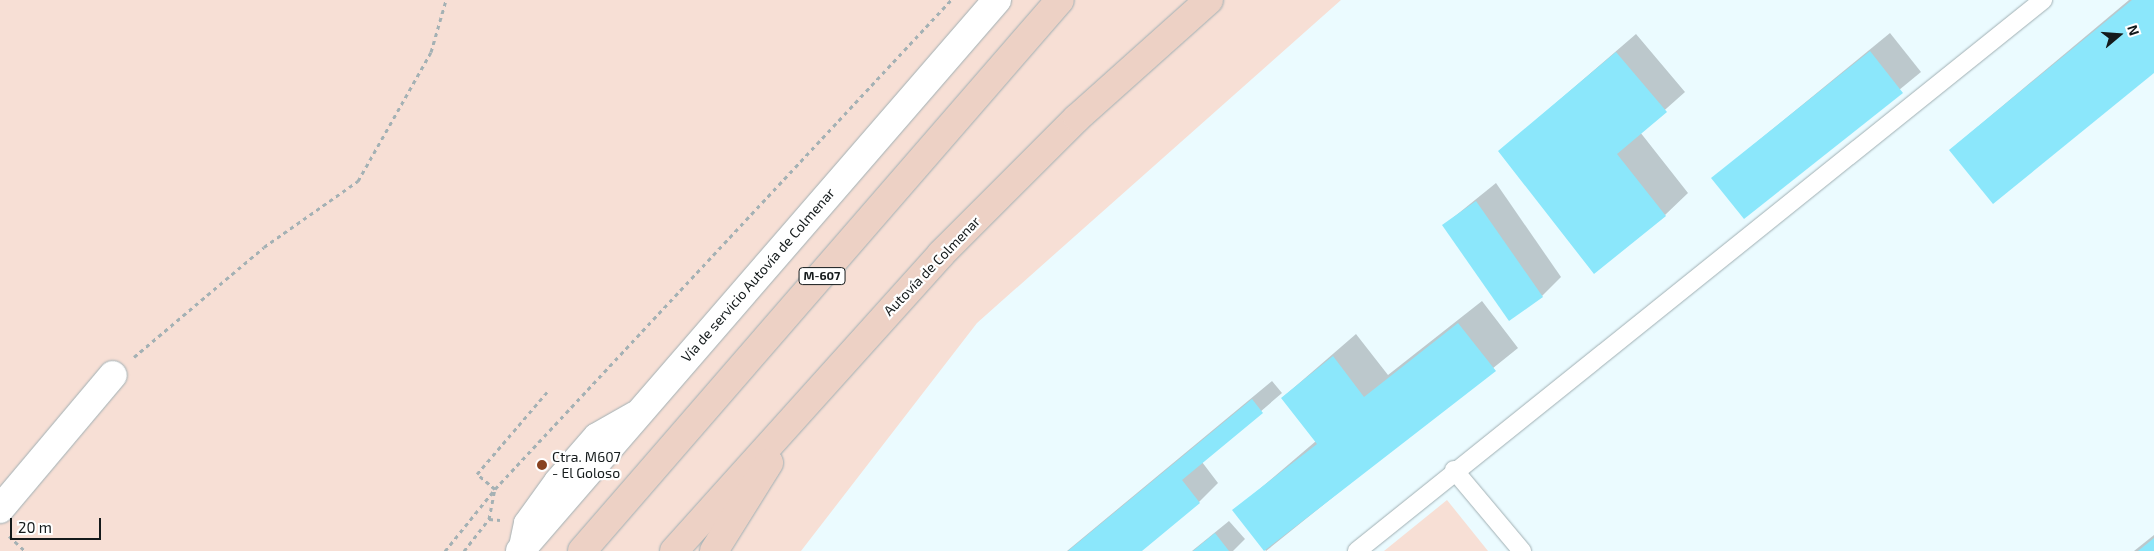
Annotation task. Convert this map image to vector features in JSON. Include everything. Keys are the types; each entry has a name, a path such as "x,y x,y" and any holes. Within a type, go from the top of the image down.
{"highway":[{"name":"M-607","path":"582,551 1060,0"},
{"name":"Autovía de Colmenar","path":"674,551 811,396 941,254 1070,125 1209,0"},
{"path":"714,551 811,396"}],"street":[{"name":"Vía de servicio Autovía de Colmenar","path":"518,551 997,0"},
{"path":"3,521 113,375"}],"lane":[{"path":"1357,551 1454,470 2043,0"},
{"path":"518,551 523,522 594,433 649,402"},
{"path":"1454,470 1522,551"}],"path":[{"path":"113,375 264,247 358,181 431,52 446,0"},
{"path":"444,551 495,489 951,0"},
{"path":"495,489 477,474 548,391"},
{"path":"464,551 488,519 495,489"},
{"path":"488,519 523,522"},
{"path":"3,521 25,551"}],"shaded area":[{"path":"0,0 1341,0 977,323 801,551 0,551"},
{"path":"1447,500 1488,551 1384,551"}],"building":[{"path":"2132,0 2154,0 2154,73 1993,204 1949,150"},
{"path":"1870,51 1903,93 1744,219 1711,178"},
{"path":"1616,52 1667,112 1617,154 1666,216 1594,274 1498,151"},
{"path":"1476,201 1543,297 1509,321 1442,225"},
{"path":"1458,323 1496,371 1264,551 1232,510 1317,444 1281,398 1333,356 1364,397"},
{"path":"1252,399 1263,413 1182,480 1200,503 1142,551 1068,551"},
{"path":"1215,533 1229,551 1193,551"},
{"path":"2154,538 2154,551 2138,551"}],"place":[{"name":"Ctra. M607 - El Goloso","path":"542,465"}]}
